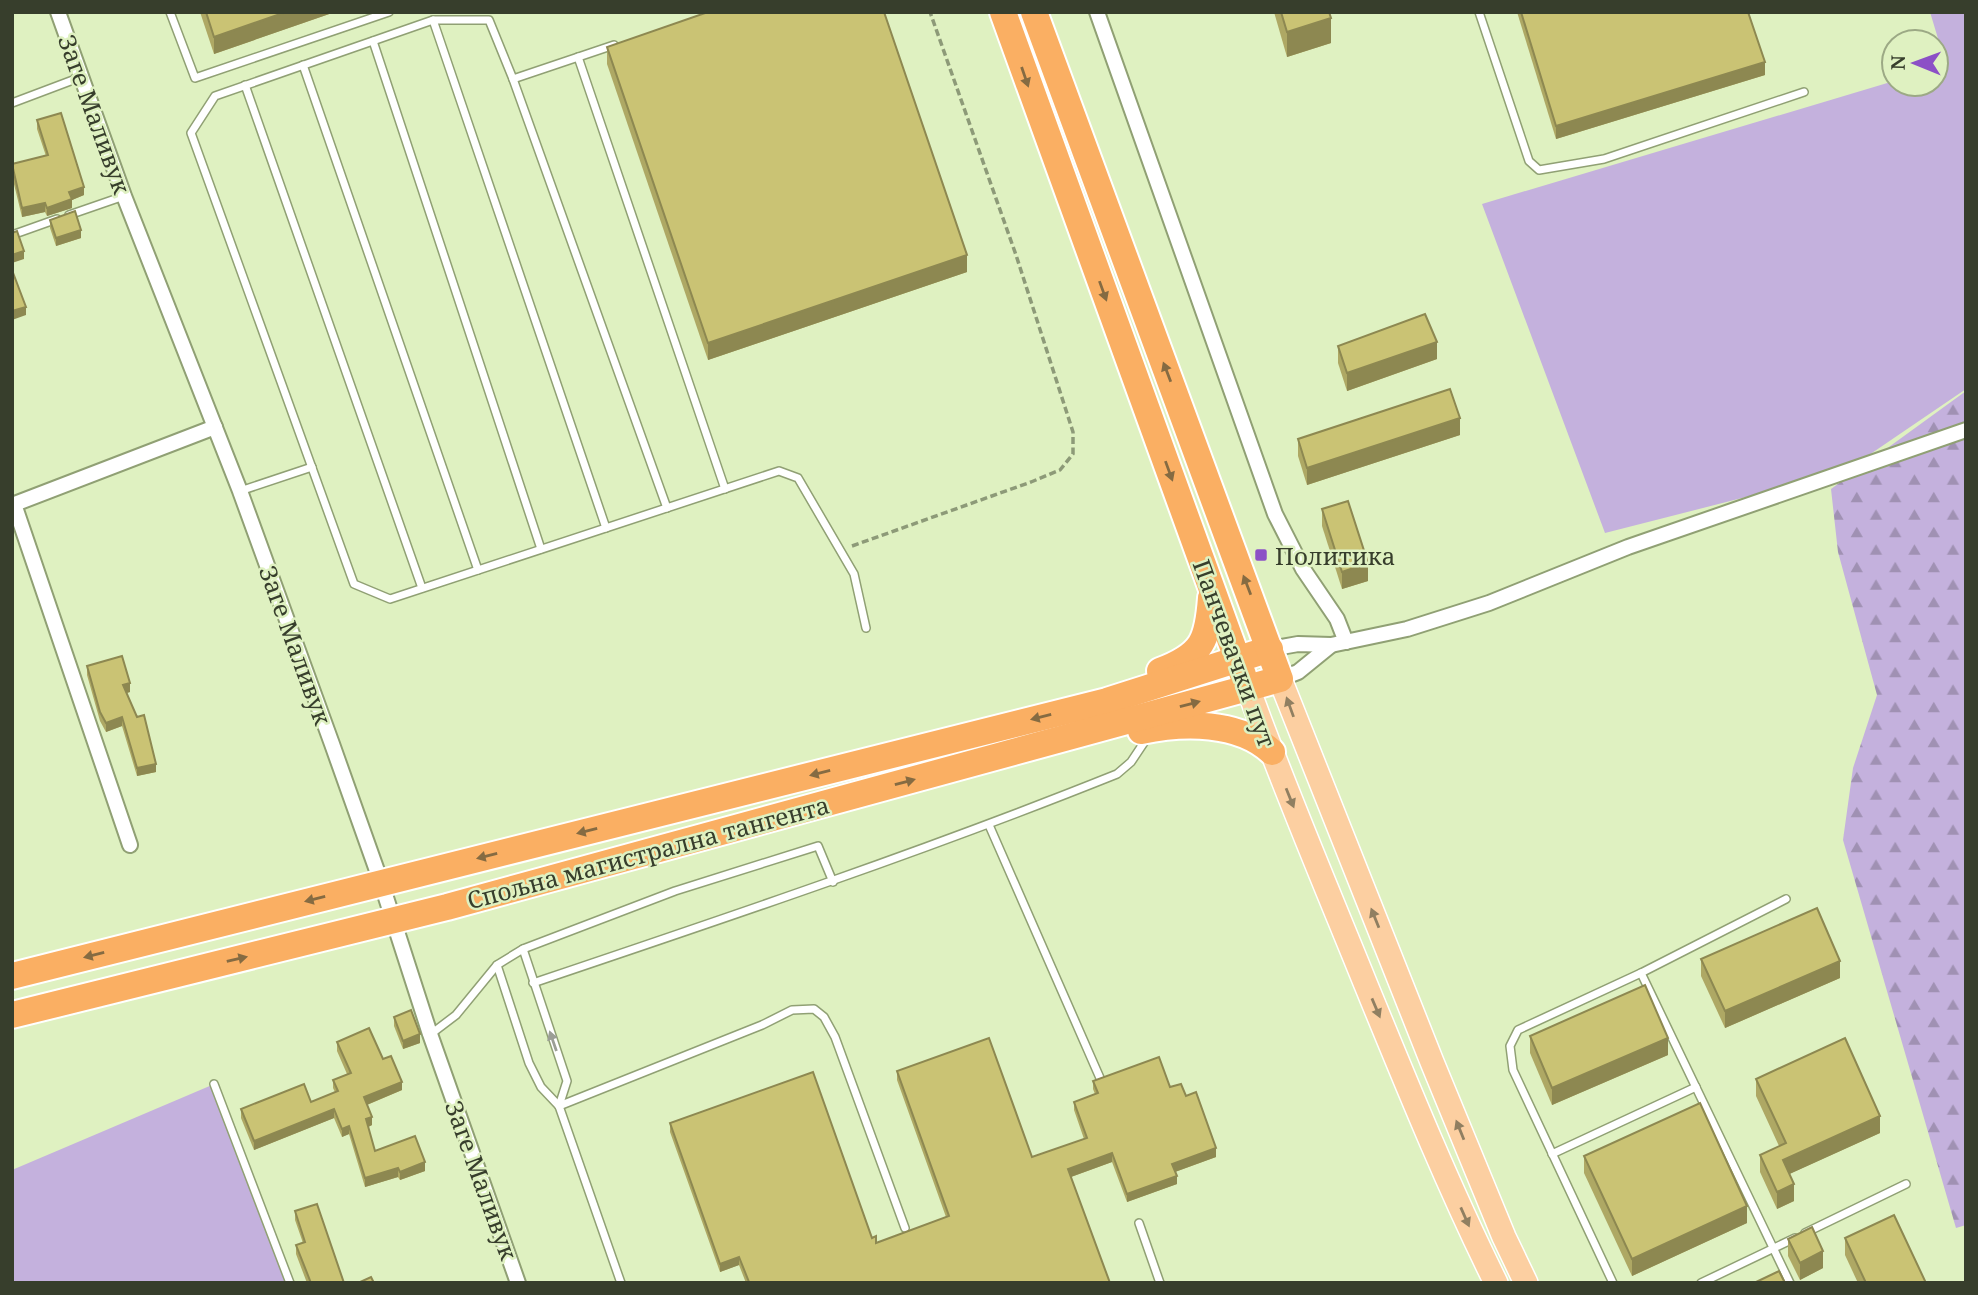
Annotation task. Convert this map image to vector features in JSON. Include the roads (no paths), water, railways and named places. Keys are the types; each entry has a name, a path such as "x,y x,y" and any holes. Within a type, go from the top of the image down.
{"highway":[{"name":"Панчевачки пут","path":"1003,12 1248,688"},
{"name":"Панчевачки пут","path":"1034,12 1280,679"},
{"path":"1107,701 1146,675 1180,662 1194,652 1209,629 1212,589"},
{"name":"Спољна магистрална тангента","path":"12,976 1107,701 1270,649"},
{"name":"Спољна магистрална тангента","path":"12,1015 394,921 1280,679"},
{"path":"1077,735 1104,737 1154,729 1196,727 1227,730 1252,737 1272,752"}],"main road":[{"name":"Панчевачки пут","path":"1280,679 1451,1109 1526,1283"},
{"name":"Панчевачки пут","path":"1248,688 1443,1170 1496,1283"}],"street":[{"name":"Заге Маливук","path":"58,12 124,196 240,491 381,882 430,1034 518,1283"},
{"path":"1097,12 1275,514 1303,569 1337,619 1338,644"},
{"path":"130,845 13,504 215,427"},
{"path":"1270,649 1298,643 1338,644 1407,629 1489,603 1628,547 1966,430"},
{"path":"1280,679 1298,672 1338,644"}],"lane":[{"path":"170,12 195,78 389,12"},
{"path":"1479,12 1529,162 1539,170 1604,159 1804,92"},
{"path":"433,20 606,528"},
{"path":"667,508 513,79 489,20 433,20 215,96 191,133 354,584 390,599 422,588 478,570 541,549 606,528 725,489 779,471 798,478 854,574 866,628"},
{"path":"373,41 541,549"},
{"path":"513,79 627,41"},
{"path":"578,57 725,489"},
{"path":"303,65 478,570"},
{"path":"12,103 81,77"},
{"path":"245,85 422,588"},
{"path":"12,235 124,196"},
{"path":"240,491 312,467"},
{"path":"533,983 833,882 1118,774 1131,762 1154,729"},
{"path":"989,825 1100,1078"},
{"path":"430,1034 456,1015 497,965 523,950 675,891 818,846 833,882"},
{"path":"1612,1283 1513,1070 1510,1046 1518,1030 1786,899"},
{"path":"523,950 567,1081 559,1106"},
{"path":"497,965 529,1063 541,1087 559,1106 621,1283"},
{"path":"1640,972 1790,1283"},
{"path":"559,1106 762,1025 792,1010 814,1009 824,1017 835,1037 905,1228"},
{"path":"214,1084 290,1283"},
{"path":"1552,1154 1696,1087"},
{"path":"1701,1283 1906,1184"},
{"path":"1139,1223 1160,1283"}],"place":[{"name":"Политика","path":"1261,555"}]}
